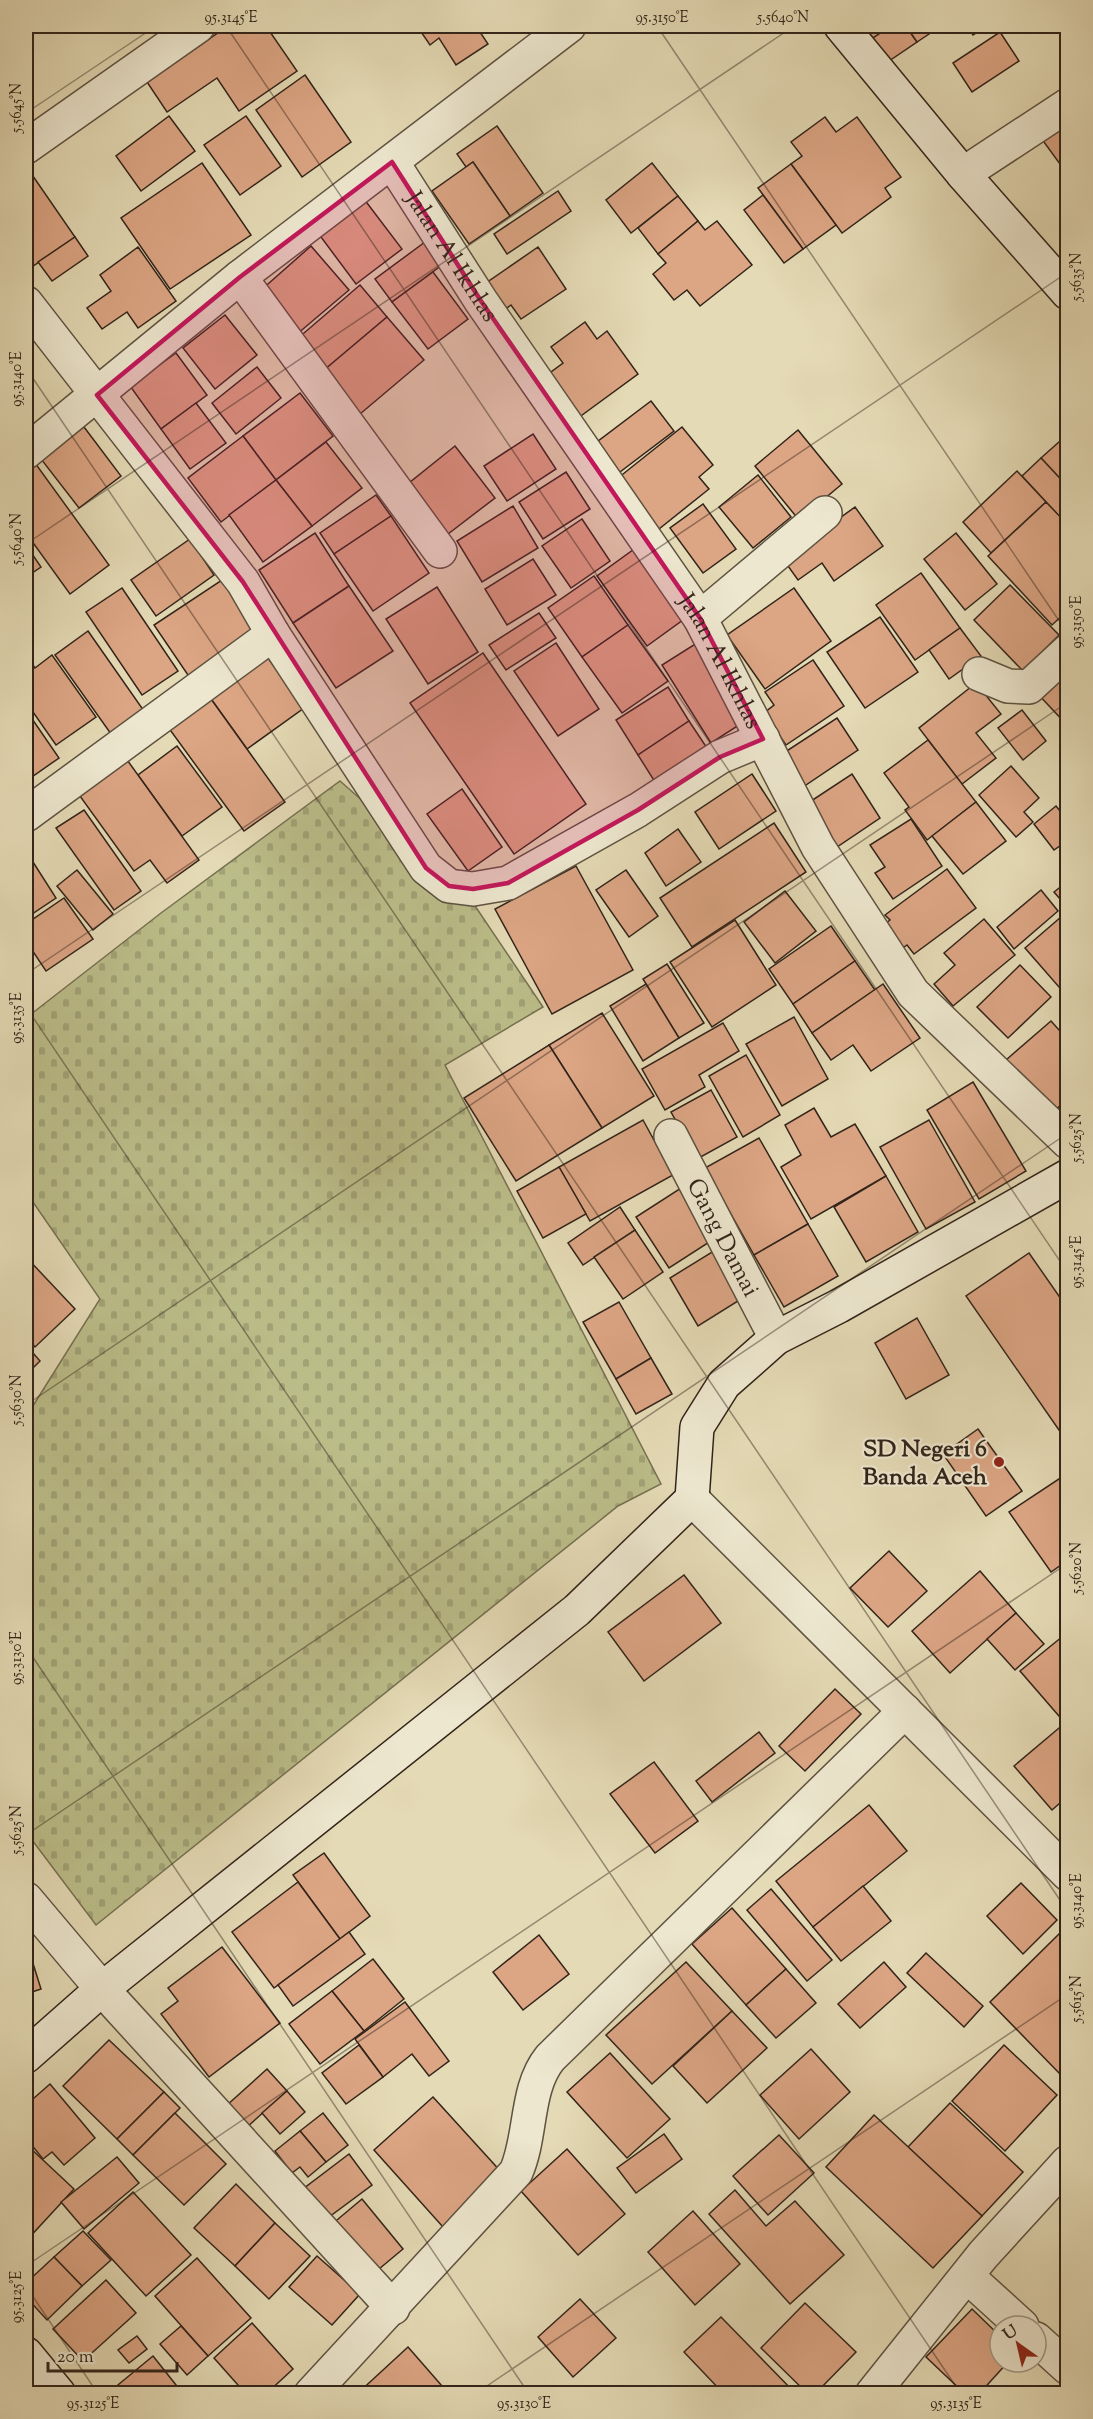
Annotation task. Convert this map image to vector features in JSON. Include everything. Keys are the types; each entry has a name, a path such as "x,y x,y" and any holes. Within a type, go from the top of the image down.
{"street":[{"path":"26,147 198,26"},
{"path":"26,452 240,277 569,26"},
{"path":"841,26 963,174 1068,293"},
{"path":"963,174 1068,105"},
{"name":"Jalan Al Ikhlas","path":"392,162 481,301 700,618 818,847 913,993 1068,1142"},
{"path":"240,277 440,550"},
{"path":"26,303 243,582 273,634 426,868 449,886 473,890 508,883 638,810 720,757 763,739"},
{"path":"700,618 825,513"},
{"path":"26,815 273,634"},
{"path":"979,674 1008,686 1029,687 1068,651"},
{"name":"Gang Damai","path":"670,1136 776,1338"},
{"path":"26,2056 102,1989 577,1610 692,1499 697,1427 724,1384 776,1338 1068,1176"},
{"path":"692,1499 1068,1874"},
{"path":"311,2394 393,2308 516,2172 525,2153 540,2070 550,2058 905,1711"},
{"path":"26,1899 102,1989 393,2308"},
{"path":"872,2394 967,2276 1068,2162"},
{"path":"967,2276 1009,2314"},
{"path":"1048,2350 1068,2368"},
{"path":"26,2354 59,2394"}],"highlighted area":[{"path":"392,162 481,301 700,618 763,739 720,757 638,810 508,883 473,889 449,886 426,868 243,582 97,395 240,277"}],"green space":[{"path":"340,781 465,891 543,1007 445,1065 661,1484 618,1506 96,1925 26,1832 26,1417 100,1299 26,1192 26,1018 161,913"}],"building":[{"path":"228,26 266,26 297,71 239,111 217,78 167,112 147,82"},
{"path":"417,26 476,26 488,44 456,65 439,38 430,45"},
{"path":"864,26 891,26 873,38"},
{"path":"891,26 906,26 917,42 889,61 873,38"},
{"path":"906,26 941,26 917,42"},
{"path":"967,26 987,26 973,35"},
{"path":"1000,32 1019,61 972,92 953,63"},
{"path":"305,75 351,142 302,177 256,110"},
{"path":"169,116 195,151 141,191 116,156"},
{"path":"246,116 281,166 240,195 204,145"},
{"path":"825,117 836,132 857,117 901,177 885,188 891,197 842,233 791,164 802,156 791,142"},
{"path":"1068,119 1068,175 1041,138"},
{"path":"497,126 543,193 510,216 473,162 466,167 457,154"},
{"path":"473,162 510,216 469,244 432,191"},
{"path":"202,163 251,235 170,289 121,218"},
{"path":"652,163 678,196 631,233 606,200"},
{"path":"791,164 836,225 803,249 758,188"},
{"path":"26,166 75,237 26,271"},
{"path":"558,191 571,211 507,254 494,234"},
{"path":"763,195 803,249 784,263 744,210"},
{"path":"678,196 698,221 658,254 638,228"},
{"path":"364,199 402,249 356,284 318,233"},
{"path":"698,221 705,230 717,221 752,265 700,306 687,290 674,300 653,274 666,263 658,254"},
{"path":"75,237 88,256 52,281 38,262"},
{"path":"429,239 446,262 392,302 375,279"},
{"path":"311,246 349,290 296,335 260,291"},
{"path":"138,247 176,301 138,328 127,312 102,329 87,308 111,291 100,275"},
{"path":"538,247 566,289 521,319 511,305 504,310 486,283"},
{"path":"433,272 468,319 428,349 392,302"},
{"path":"360,285 387,317 323,371 297,339"},
{"path":"225,315 257,355 215,389 183,348"},
{"path":"387,317 424,360 360,414 323,371"},
{"path":"585,322 597,339 607,331 638,374 578,418 547,375 563,363 551,347"},
{"path":"176,353 207,395 161,429 130,386"},
{"path":"257,367 281,398 236,434 212,403"},
{"path":"300,393 333,436 276,480 243,436"},
{"path":"651,401 674,431 612,478 589,448"},
{"path":"196,403 226,443 190,469 161,429"},
{"path":"84,427 121,476 79,508 41,459"},
{"path":"682,427 713,465 699,477 709,489 654,533 613,482"},
{"path":"798,430 842,484 799,520 755,466"},
{"path":"533,434 556,469 507,501 484,466"},
{"path":"1068,434 1068,487 1041,458"},
{"path":"243,436 276,480 221,522 188,478"},
{"path":"326,442 362,488 312,526 276,480"},
{"path":"455,446 495,498 448,534 409,483"},
{"path":"1041,458 1068,487 1068,508 1059,516 1022,476"},
{"path":"35,463 109,565 70,594 26,533 26,469"},
{"path":"1017,471 1046,502 991,553 963,522"},
{"path":"566,472 590,509 543,539 519,502"},
{"path":"758,475 791,517 753,548 719,507"},
{"path":"276,480 312,526 263,562 229,515"},
{"path":"376,495 391,516 334,554 320,533"},
{"path":"1046,502 1068,525 1068,610 1052,625 988,556"},
{"path":"703,504 736,549 703,573 670,528"},
{"path":"513,506 538,548 482,582 457,541"},
{"path":"855,507 883,546 834,581 822,563 798,580 783,559"},
{"path":"391,516 429,573 373,611 334,554"},
{"path":"582,519 610,561 571,588 542,546"},
{"path":"315,533 349,586 293,623 259,570"},
{"path":"956,533 997,584 965,610 924,559"},
{"path":"190,539 214,575 156,616 131,580"},
{"path":"26,545 41,567 26,577"},
{"path":"637,547 687,617 647,646 597,576"},
{"path":"533,559 556,595 507,625 485,589"},
{"path":"921,573 960,628 915,660 876,605"},
{"path":"228,576 263,630 190,678 154,625"},
{"path":"594,576 628,625 582,657 548,608"},
{"path":"1010,585 1059,635 1023,671 974,620"},
{"path":"349,586 393,651 336,688 293,623"},
{"path":"437,587 478,652 428,684 386,619"},
{"path":"122,588 178,671 142,695 86,612"},
{"path":"794,588 831,641 765,689 727,635"},
{"path":"539,613 556,638 506,670 489,645"},
{"path":"880,617 918,672 865,708 827,652"},
{"path":"628,625 668,681 622,713 582,657"},
{"path":"960,628 981,656 949,679 929,650"},
{"path":"88,631 144,711 111,734 55,655"},
{"path":"700,641 750,718 711,743 662,665"},
{"path":"556,643 599,709 558,736 514,671"},
{"path":"263,651 304,708 247,749 206,692"},
{"path":"483,653 586,804 514,854 410,703"},
{"path":"26,655 35,668 52,655 96,717 56,745 26,702"},
{"path":"813,660 844,706 786,745 764,713 774,705 765,692"},
{"path":"1068,663 1068,726 1036,692"},
{"path":"976,683 1001,714 976,733 996,758 962,784 919,728"},
{"path":"668,687 689,721 638,755 616,720"},
{"path":"206,692 285,802 244,831 165,723"},
{"path":"26,710 59,758 26,781"},
{"path":"1022,710 1046,741 1023,760 998,728"},
{"path":"837,718 858,750 800,789 779,756"},
{"path":"689,721 707,748 655,782 638,755"},
{"path":"928,740 976,802 927,840 905,810 909,807 884,773"},
{"path":"177,746 222,807 182,836 138,775"},
{"path":"125,757 199,860 167,883 150,860 134,871 77,792"},
{"path":"1011,766 1039,798 1024,812 1033,822 1016,837 979,795"},
{"path":"752,774 776,811 719,849 695,812"},
{"path":"852,774 880,818 837,847 802,807"},
{"path":"462,789 502,847 468,871 427,814"},
{"path":"976,802 1006,841 963,874 932,836"},
{"path":"1056,806 1068,821 1068,840 1054,850 1034,824"},
{"path":"84,810 141,891 114,910 56,828"},
{"path":"911,819 942,866 893,899 875,873 885,867 870,845"},
{"path":"774,823 806,872 692,947 660,898"},
{"path":"678,829 701,862 666,886 645,853"},
{"path":"26,851 56,898 26,918"},
{"path":"576,866 633,970 552,1014 495,909"},
{"path":"947,869 976,908 914,954 907,945 896,953 878,929 890,920 885,915"},
{"path":"77,870 113,914 93,930 57,886"},
{"path":"626,870 658,916 629,937 596,890"},
{"path":"1068,881 1068,908 1054,892"},
{"path":"1041,890 1058,911 1014,949 997,927"},
{"path":"785,891 816,931 775,963 744,922"},
{"path":"64,898 93,939 46,971 26,941 26,924"},
{"path":"1061,917 1068,924 1068,979 1059,987 1025,948"},
{"path":"984,919 1015,955 953,1006 934,984 955,965 944,953"},
{"path":"735,920 776,985 712,1027 670,962"},
{"path":"831,926 855,961 793,1004 769,969"},
{"path":"855,961 875,990 812,1033 793,1004"},
{"path":"667,964 704,1023 679,1038 643,979"},
{"path":"1020,965 1051,997 1008,1038 977,1007"},
{"path":"646,984 679,1038 643,1061 610,1006"},
{"path":"883,984 920,1038 871,1071 853,1045 831,1060 812,1033"},
{"path":"602,1013 654,1096 602,1128 549,1045"},
{"path":"794,1017 828,1079 782,1106 746,1044"},
{"path":"1051,1021 1068,1040 1068,1099 1052,1113 1006,1060"},
{"path":"723,1023 739,1051 699,1075 705,1087 665,1110 642,1069"},
{"path":"549,1045 602,1128 516,1181 464,1098"},
{"path":"746,1055 780,1115 743,1137 709,1076"},
{"path":"973,1082 1026,1171 979,1199 927,1110"},
{"path":"711,1090 737,1137 697,1159 671,1112"},
{"path":"1068,1099 1068,1131 1052,1113"},
{"path":"814,1108 831,1137 855,1124 886,1176 811,1219 781,1167 801,1155 785,1125"},
{"path":"643,1120 673,1175 590,1221 559,1167"},
{"path":"929,1120 975,1202 926,1229 880,1147"},
{"path":"759,1138 808,1224 754,1255 705,1168"},
{"path":"559,1167 586,1214 543,1238 517,1191"},
{"path":"886,1176 918,1232 866,1262 834,1207"},
{"path":"681,1188 714,1239 669,1268 636,1217"},
{"path":"620,1207 635,1230 583,1265 568,1243"},
{"path":"808,1224 838,1276 784,1307 754,1255"},
{"path":"635,1230 663,1272 623,1299 594,1257"},
{"path":"717,1249 746,1296 698,1326 670,1278"},
{"path":"1029,1253 1068,1309 1068,1443 966,1296"},
{"path":"27,1258 75,1309 35,1347 26,1336"},
{"path":"619,1302 651,1358 616,1379 583,1322"},
{"path":"917,1318 949,1375 906,1399 875,1343"},
{"path":"26,1345 40,1361 26,1375"},
{"path":"651,1358 672,1394 636,1414 616,1379"},
{"path":"978,1429 1022,1491 986,1516 943,1454"},
{"path":"1068,1473 1068,1560 1051,1572 1009,1512"},
{"path":"889,1551 927,1591 888,1627 850,1588"},
{"path":"980,1571 1016,1613 950,1673 912,1631"},
{"path":"684,1575 721,1623 644,1681 608,1632"},
{"path":"1016,1613 1044,1644 1015,1670 987,1639"},
{"path":"1068,1632 1068,1796 1052,1810 1014,1766 1065,1723 1020,1671"},
{"path":"835,1689 861,1714 805,1771 779,1746"},
{"path":"759,1732 775,1753 712,1802 696,1781"},
{"path":"654,1762 698,1821 655,1853 610,1794"},
{"path":"869,1805 907,1851 813,1927 776,1881"},
{"path":"324,1853 370,1916 340,1939 293,1875"},
{"path":"298,1882 340,1939 274,1988 232,1932"},
{"path":"1021,1883 1057,1920 1023,1954 987,1916"},
{"path":"863,1886 891,1921 841,1961 813,1927"},
{"path":"771,1889 832,1960 807,1981 747,1910"},
{"path":"732,1908 786,1969 746,2005 692,1944"},
{"path":"349,1932 365,1954 293,2006 278,1985"},
{"path":"1060,1933 1068,1941 1068,2065 1059,2073 990,2002"},
{"path":"539,1935 569,1974 523,2010 493,1972"},
{"path":"26,1941 41,1989 26,1994"},
{"path":"222,1947 280,2023 209,2077 161,2014 178,2001 168,1988"},
{"path":"926,1953 983,2006 964,2027 907,1973"},
{"path":"373,1959 404,1999 364,2031 332,1991"},
{"path":"686,1962 732,2011 652,2084 606,2035"},
{"path":"884,1962 906,1987 860,2028 838,2004"},
{"path":"786,1969 816,2003 776,2038 746,2005"},
{"path":"332,1991 364,2031 320,2064 289,2024"},
{"path":"405,2002 449,2061 429,2076 412,2054 383,2077 355,2039"},
{"path":"732,2011 767,2048 707,2103 673,2066"},
{"path":"109,2040 164,2092 117,2139 63,2086"},
{"path":"359,2045 383,2077 346,2104 322,2073"},
{"path":"1004,2045 1057,2095 1005,2151 952,2101"},
{"path":"811,2049 850,2092 799,2139 760,2095"},
{"path":"610,2053 670,2119 627,2158 567,2092"},
{"path":"267,2069 287,2091 246,2128 226,2106"},
{"path":"50,2084 95,2138 64,2165 52,2152 43,2159 26,2138 26,2105"},
{"path":"287,2091 305,2112 280,2134 262,2113"},
{"path":"164,2092 180,2108 133,2155 117,2139"},
{"path":"433,2097 503,2174 443,2227 374,2150"},
{"path":"950,2103 1023,2172 982,2216 908,2147"},
{"path":"175,2113 226,2164 184,2205 133,2155"},
{"path":"323,2113 348,2145 326,2162 300,2131"},
{"path":"874,2115 982,2216 933,2268 826,2167"},
{"path":"300,2131 326,2162 308,2177 300,2167 292,2173 275,2151"},
{"path":"664,2134 682,2159 636,2193 617,2168"},
{"path":"779,2135 814,2173 768,2215 733,2176"},
{"path":"28,2146 74,2189 26,2241 26,2149"},
{"path":"567,2149 625,2214 578,2255 521,2191"},
{"path":"349,2154 372,2185 325,2220 303,2189"},
{"path":"117,2157 139,2183 84,2229 61,2202"},
{"path":"236,2184 275,2223 235,2266 194,2228"},
{"path":"735,2190 766,2226 795,2201 844,2255 790,2304 709,2214"},
{"path":"133,2192 191,2255 146,2296 88,2233"},
{"path":"362,2199 403,2249 373,2274 331,2225"},
{"path":"693,2211 740,2264 695,2305 648,2252"},
{"path":"275,2223 310,2256 269,2299 235,2266"},
{"path":"83,2231 111,2260 82,2286 54,2257"},
{"path":"317,2256 360,2294 332,2325 289,2287"},
{"path":"54,2257 82,2286 47,2320 26,2297 26,2283"},
{"path":"197,2258 251,2318 208,2356 155,2296"},
{"path":"106,2280 136,2313 83,2361 53,2329"},
{"path":"580,2299 616,2338 573,2377 538,2337"},
{"path":"805,2303 856,2352 815,2394 808,2394 761,2348"},
{"path":"972,2309 988,2324 988,2374 997,2374 979,2394 965,2394 926,2357"},
{"path":"721,2317 796,2394 724,2394 684,2352"},
{"path":"252,2323 293,2369 266,2394 246,2394 214,2358"},
{"path":"181,2326 208,2356 187,2375 160,2344"},
{"path":"137,2336 147,2349 129,2363 118,2350"},
{"path":"408,2347 449,2394 357,2394"},
{"path":"153,2356 176,2385 165,2394 107,2394"}],"place":[{"name":"SD Negeri 6 Banda Aceh","path":"999,1462"}]}
